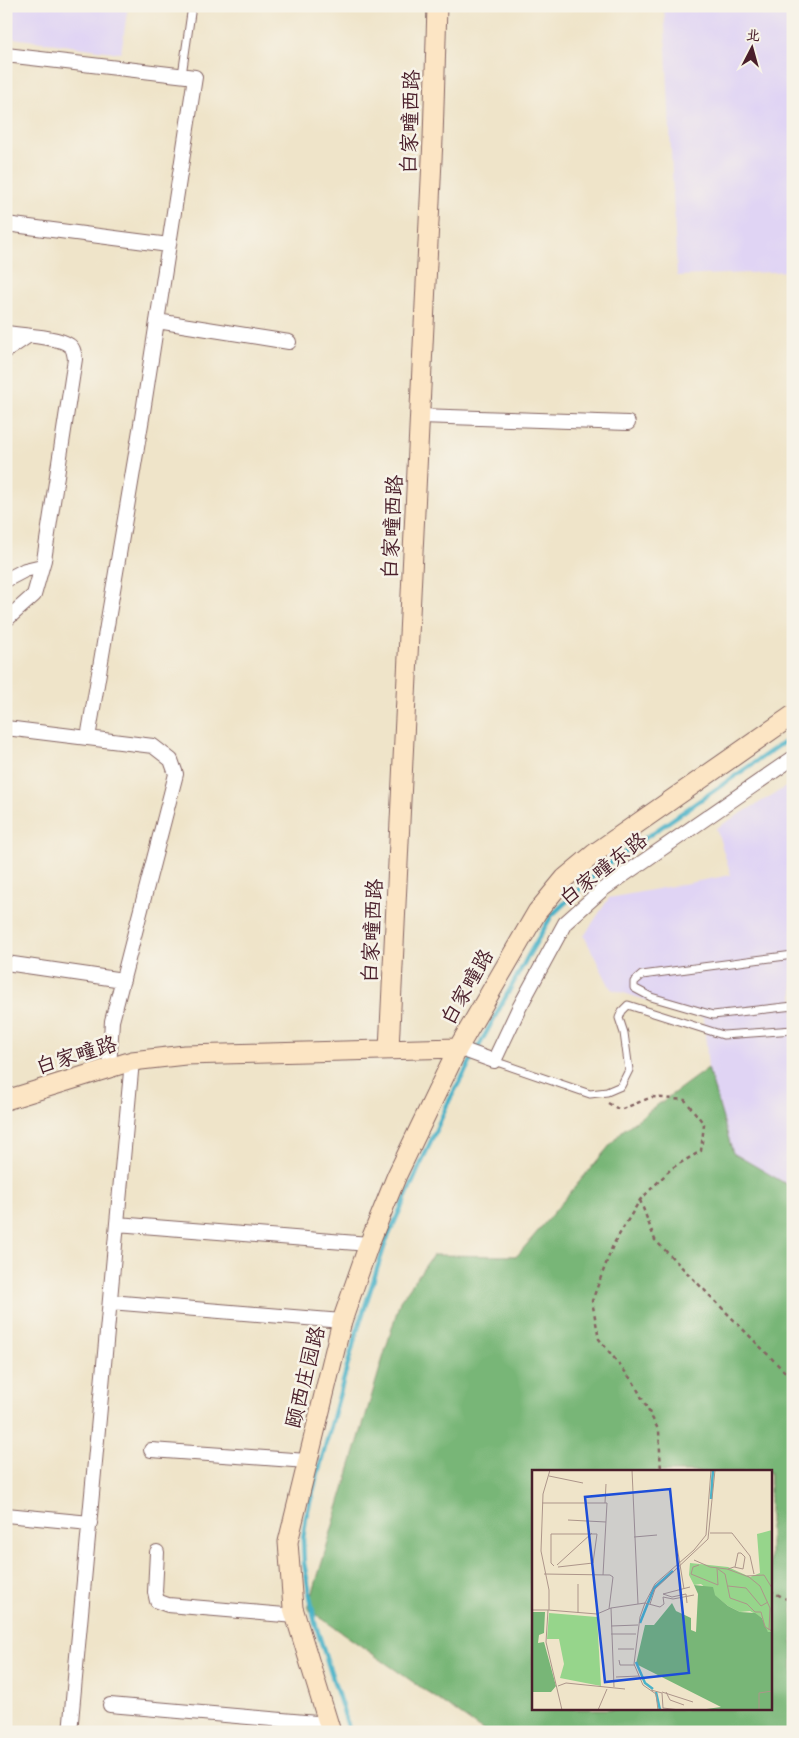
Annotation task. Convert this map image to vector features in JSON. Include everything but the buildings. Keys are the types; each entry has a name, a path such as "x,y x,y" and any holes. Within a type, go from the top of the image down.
{"street":[{"name":"白家疃西路","path":"389,1049 433,139 437,6"},
{"path":"6,56 195,77 157,322 88,738"},
{"path":"6,224 169,245"},
{"path":"157,322 290,342"},
{"path":"6,333 68,343 73,348 75,359 42,566 34,595 6,620"},
{"path":"6,351 28,336"},
{"path":"420,416 628,423"},
{"path":"6,580 24,570 42,566"},
{"name":"白家疃路","path":"6,1100 132,1061 185,1056 389,1049 463,1049 537,912 564,878 595,853 793,715"},
{"path":"6,728 153,746 171,760 176,774 112,1021 109,1068"},
{"name":"白家疃东路","path":"488,1058 519,1008 565,923 602,890 793,758"},
{"path":"6,963 123,980"},
{"path":"463,1049 488,1058"},
{"name":"颐西庄园路","path":"330,1728 293,1608 288,1542 342,1321 369,1244 397,1175 463,1049"},
{"path":"70,1732 132,1061"},
{"path":"117,1224 369,1244"},
{"path":"110,1302 342,1321"},
{"path":"151,1450 308,1460"},
{"path":"6,1515 90,1523"},
{"path":"157,1552 155,1592 157,1601 168,1605 296,1616"},
{"path":"110,1705 330,1728"}],"lane":[{"path":"182,75 192,6"},
{"path":"793,955 642,975 634,982 634,988 651,997 713,1015 793,1006"},
{"path":"488,1058 590,1094 607,1092 621,1086 629,1070 624,1033 619,1018 622,1011 628,1005 723,1034 793,1030"}],"path":[{"path":"590,1094 620,1110 652,1097 685,1100 704,1124 701,1151 672,1168 640,1200 613,1245 592,1301 599,1339 634,1383 659,1431 661,1470"},
{"path":"640,1200 655,1240 787,1374 793,1386"},
{"path":"772,1592 793,1602"}],"shaded area":[{"path":"6,6 128,6 121,53 6,37"},
{"path":"664,6 793,6 793,271 677,276"},
{"path":"793,783 793,1188 733,1153 708,1068 704,1018 611,989 584,936 609,898 731,875 716,828"}],"green space":[{"path":"708,1068 733,1153 793,1188 793,1732 485,1732 308,1609 400,1301 433,1255 517,1256 622,1131"}],"waterway":[{"path":"350,1732 315,1623 304,1563 303,1540 306,1517 355,1338 386,1241 449,1101 552,915 602,868 793,736"}]}
